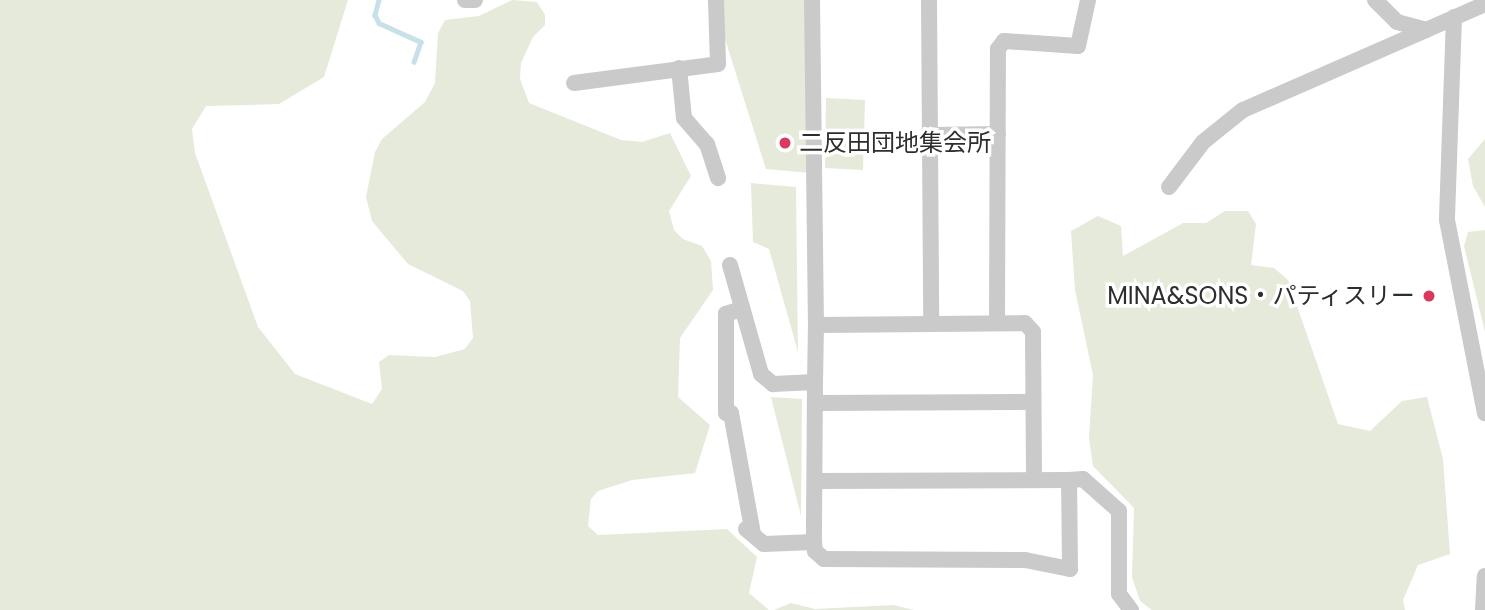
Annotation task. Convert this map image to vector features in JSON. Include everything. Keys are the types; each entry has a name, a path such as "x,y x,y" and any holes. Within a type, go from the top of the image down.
{"street":[{"path":"466,0 475,0"},
{"path":"574,83 718,64 716,0"},
{"path":"812,0 816,324 815,551 824,559 1025,560 1070,569 1069,480"},
{"path":"929,0 931,323"},
{"path":"997,323 998,49 1004,41 1078,46 1088,0"},
{"path":"1375,0 1397,22 1426,30"},
{"path":"1169,187 1203,142 1243,110 1485,4"},
{"path":"1454,17 1447,219 1485,412"},
{"path":"679,68 684,118 707,144 718,178"},
{"path":"931,135 998,134"},
{"path":"730,265 761,374 773,384 815,382"},
{"path":"742,309 726,314 726,413 731,413 747,530 764,544 814,542"},
{"path":"816,324 1025,323 1033,332 1034,479"},
{"path":"815,404 1033,402"},
{"path":"815,481 1083,479 1119,511 1119,594 1131,610"},
{"path":"1483,610 1485,576"}],"shaded area":[{"path":"0,0 348,0 324,77 279,104 206,106 192,129 195,153 258,327 295,374 372,404 382,389 379,362 389,355 435,357 465,349 473,338 470,301 463,291 408,264 372,221 366,197 375,152 382,139 425,102 435,83 438,33 445,20 479,16 512,0 537,2 545,15 545,25 533,37 521,63 520,79 529,103 621,140 642,142 670,133 691,176 669,211 674,230 683,239 702,246 711,261 713,290 680,338 678,397 710,425 695,473 632,480 598,491 591,499 588,526 598,535 727,529 757,557 749,593 769,610 0,610"},
{"path":"718,0 808,0 811,173 766,169 720,23"},
{"path":"826,98 865,100 863,170 825,168"},
{"path":"1485,139 1485,207 1473,186 1468,159"},
{"path":"751,183 796,187 798,352 769,249 753,242"},
{"path":"1225,211 1248,211 1256,224 1251,265 1274,268 1288,280 1338,424 1370,431 1402,401 1427,397 1443,459 1450,554 1418,565 1403,600 1405,610 1152,610 1140,601 1132,577 1134,508 1093,466 1089,438 1093,375 1075,290 1071,231 1098,216 1121,226 1123,256 1183,223 1206,223"},
{"path":"1485,230 1485,332 1464,246 1468,232"},
{"path":"771,397 802,399 801,516"},
{"path":"791,603 815,609 893,605 914,610 774,610"}],"waterway":[{"path":"379,0 375,15 379,23 421,42 414,62"}],"place":[{"name":"二反田団地集会所","path":"785,143"},
{"name":"MINA&SONS・パティスリー","path":"1429,296"}]}
